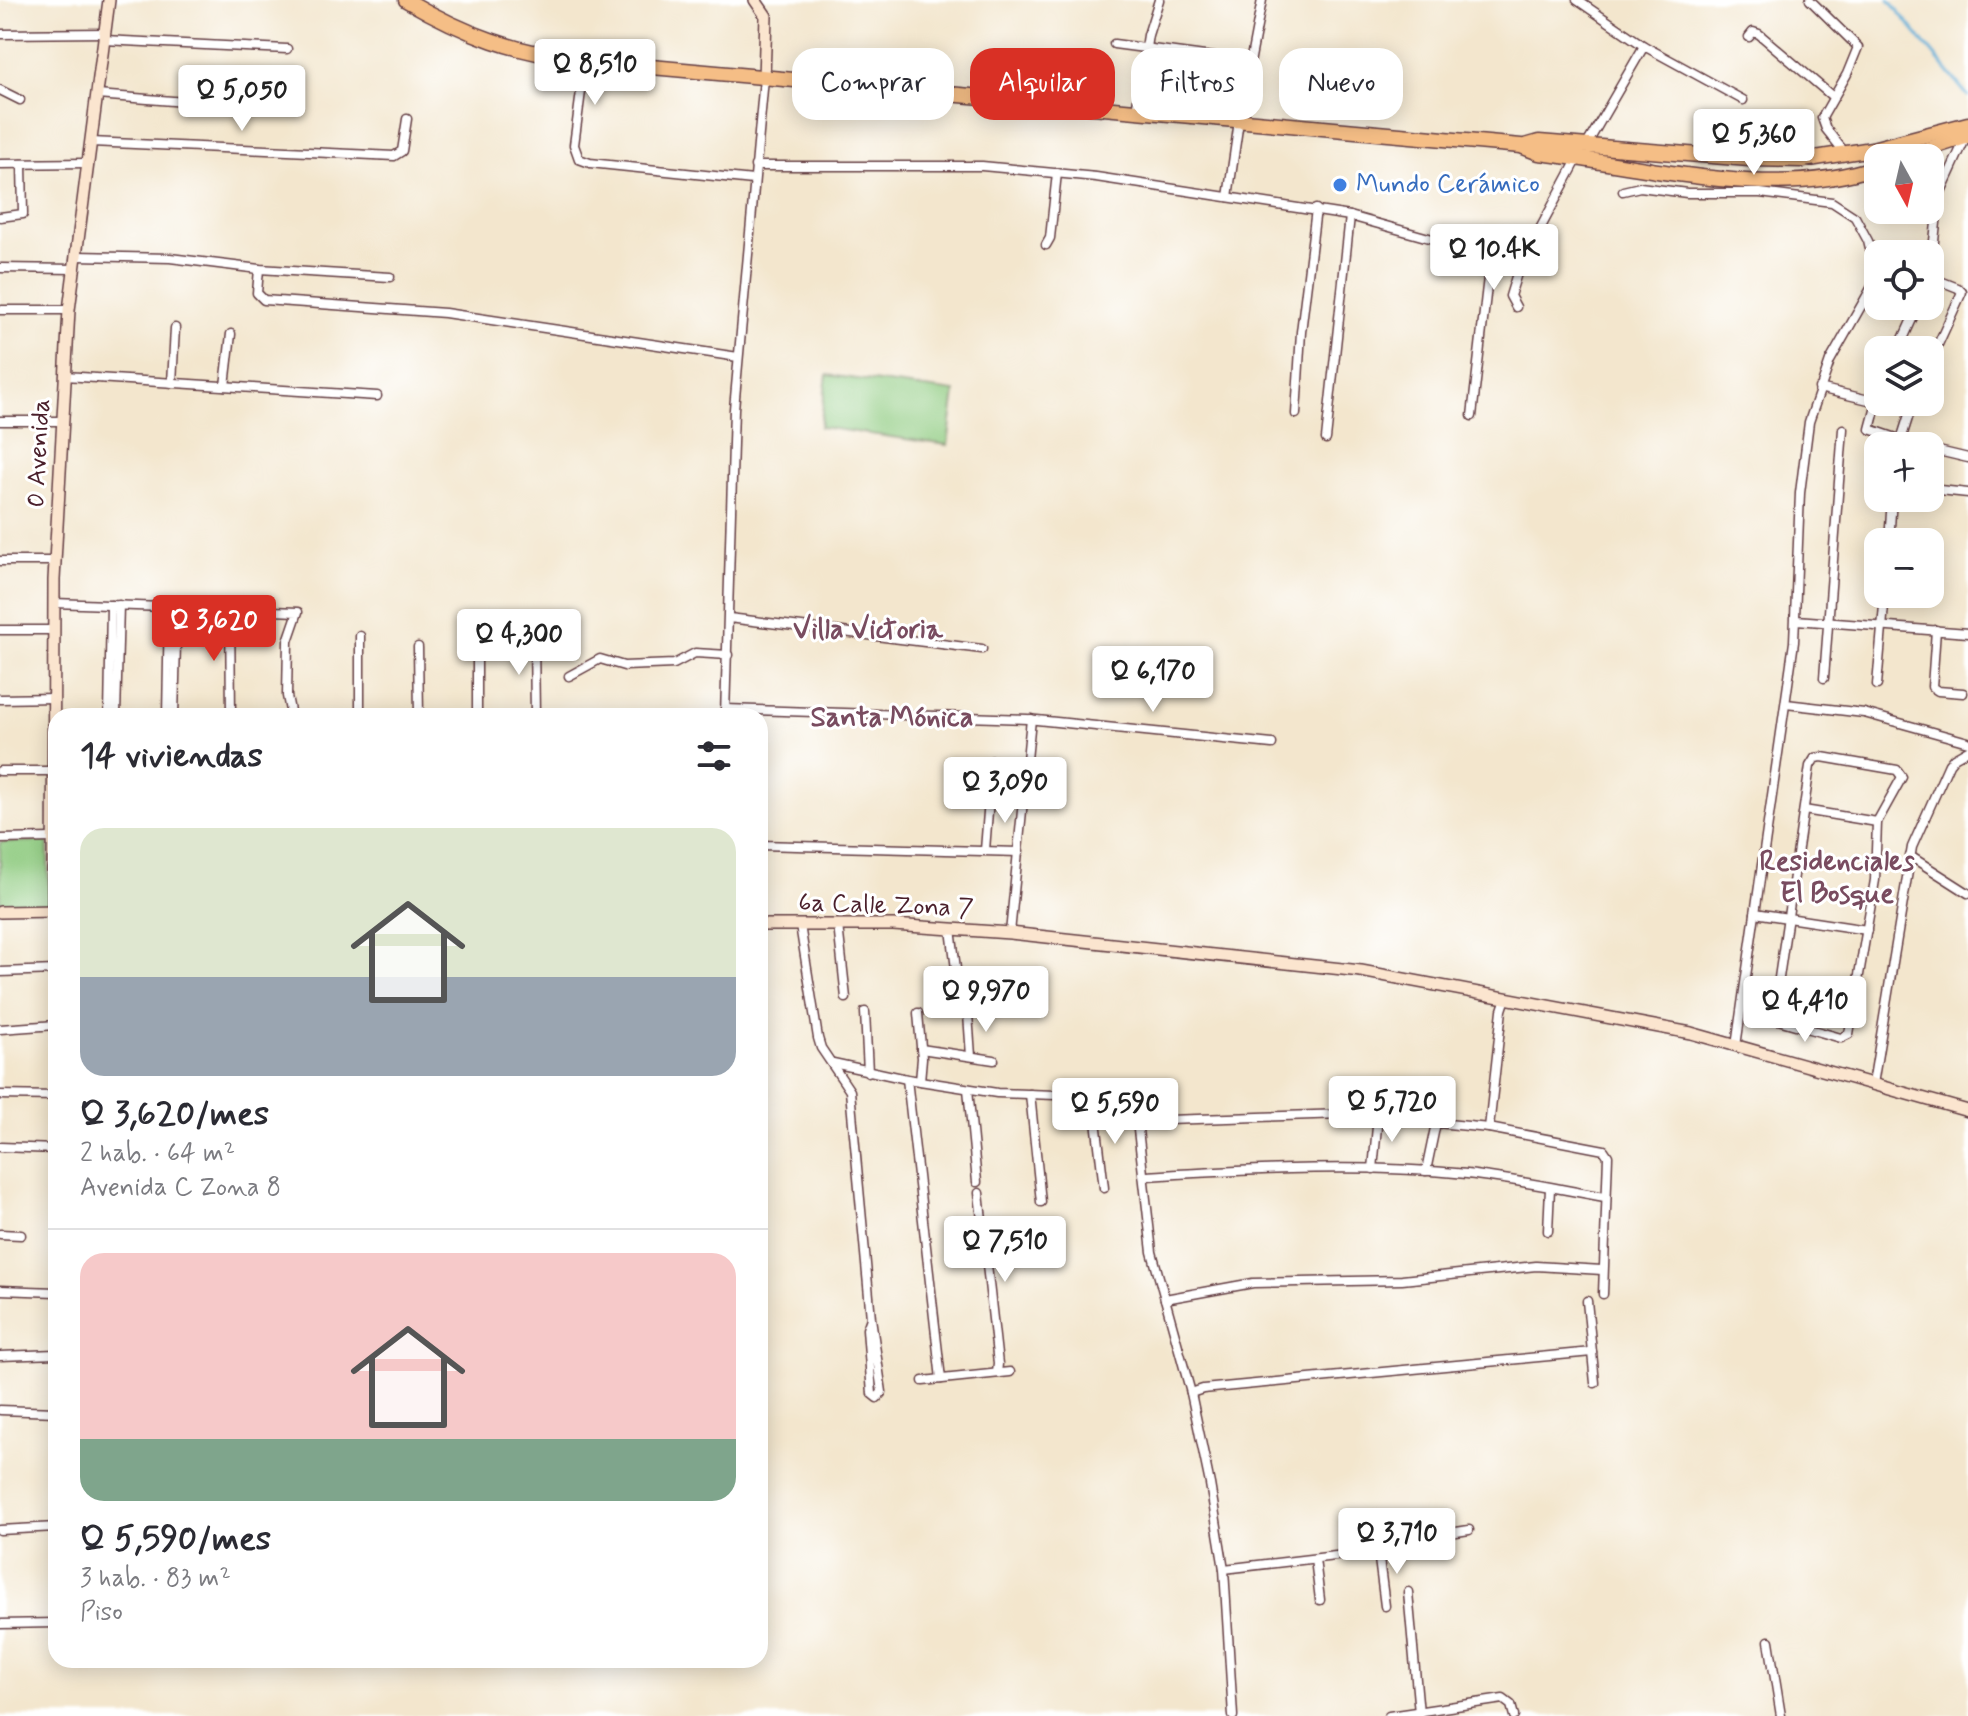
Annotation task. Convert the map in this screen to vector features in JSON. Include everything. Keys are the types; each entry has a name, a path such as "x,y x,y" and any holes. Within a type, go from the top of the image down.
{"highway":[{"path":"406,0 431,7 474,35 511,48 585,61 1131,111"},
{"path":"1229,120 1525,146 1539,153 1779,160 1847,154 1967,132"},
{"path":"1936,144 1967,132"},
{"path":"1582,152 1637,168 1684,175 1790,180 1845,175 1864,170"}],"street":[{"name":"0 Avenida","path":"54,708 55,561 69,310 109,0"},
{"path":"725,708 733,434 764,78 766,16 755,0"},
{"path":"1114,44 1145,48 1159,0"},
{"path":"1253,48 1262,0"},
{"path":"1577,0 1644,46 1743,100"},
{"path":"1810,0 1858,47 1822,121 1847,154"},
{"path":"1749,37 1753,32 1759,34 1833,97"},
{"path":"0,34 104,36 287,49"},
{"path":"1516,307 1510,296 1518,270 1644,46"},
{"path":"585,61 574,145 579,159 590,163 753,180"},
{"path":"0,90 20,100"},
{"path":"97,95 236,106"},
{"path":"91,142 397,156 402,151 407,119"},
{"path":"1228,197 1239,121"},
{"path":"1934,240 1939,196 1967,132"},
{"path":"0,164 88,163"},
{"path":"0,217 23,215 22,164"},
{"path":"755,166 982,166 1057,173 1350,216 1447,243 1518,270"},
{"path":"1637,168 1640,187"},
{"path":"1046,245 1050,238 1057,173"},
{"path":"1623,191 1640,187 1687,193 1760,193 1832,202 1855,217 1872,254 1873,285 1830,361 1809,422 1802,464 1796,620 1736,1046"},
{"path":"1296,414 1301,332 1316,209"},
{"path":"1326,439 1350,216"},
{"path":"0,268 170,258 259,269 390,277"},
{"path":"1472,416 1490,260"},
{"path":"259,269 257,293 264,300 445,313 738,357"},
{"path":"1942,336 1962,292 1944,282"},
{"path":"0,310 69,310"},
{"path":"172,383 175,328"},
{"path":"225,386 231,334"},
{"path":"65,376 377,396"},
{"path":"1819,388 1864,397"},
{"path":"1873,416 1870,429 1878,432"},
{"path":"0,421 63,421"},
{"path":"1824,678 1843,429"},
{"path":"1944,452 1968,458"},
{"path":"1944,490 1968,493"},
{"path":"0,561 55,561"},
{"path":"54,603 298,612 288,641 289,708"},
{"path":"109,708 115,605"},
{"path":"115,605 116,708"},
{"path":"167,708 173,607"},
{"path":"173,607 174,708"},
{"path":"1877,685 1884,608"},
{"path":"230,609 231,708"},
{"path":"729,618 982,649"},
{"path":"1796,620 1968,633"},
{"path":"0,630 54,630"},
{"path":"1936,630 1932,687 1938,691 1963,693"},
{"path":"477,635 477,708"},
{"path":"360,636 360,708"},
{"path":"534,638 535,708"},
{"path":"418,647 419,708"},
{"path":"569,676 603,659 624,666 674,664 695,653 728,655"},
{"path":"0,699 54,698"},
{"path":"1786,704 1864,713 1968,742"},
{"path":"768,713 1031,719 1272,744"},
{"path":"1010,933 1031,719"},
{"path":"1873,1084 1914,838 1949,764 1968,750"},
{"path":"1815,758 1897,770 1902,775 1877,822 1875,880 1849,1034 1841,1038 1778,1020 1775,1017 1788,918 1810,766 1815,758"},
{"path":"985,850 992,761"},
{"path":"0,771 48,771"},
{"path":"1804,810 1877,822"},
{"path":"0,839 48,838"},
{"path":"768,845 1019,852"},
{"path":"1910,856 1968,893"},
{"path":"0,912 48,910"},
{"path":"1755,913 1867,930"},
{"name":"6a Calle Zona 7","path":"768,925 1010,933 1346,969 1645,1022 1968,1111"},
{"path":"800,925 821,1048 850,1091 871,1318 882,1392 877,1398 872,1394 867,1329 871,1318"},
{"path":"838,925 846,998"},
{"path":"951,929 960,1001"},
{"path":"0,972 48,970"},
{"path":"1489,1128 1502,1010 1506,998"},
{"path":"865,1012 868,1072"},
{"path":"918,1013 920,1081"},
{"path":"968,1014 971,1056"},
{"path":"0,1029 48,1026"},
{"path":"921,1049 994,1060"},
{"path":"833,1063 968,1089 1093,1095 1124,1101 1133,1110 1137,1121 1149,1233 1191,1393 1224,1569 1233,1716"},
{"path":"907,1079 941,1379"},
{"path":"968,1089 977,1182"},
{"path":"1030,1094 1041,1202"},
{"path":"0,1095 48,1096"},
{"path":"1093,1095 1104,1188"},
{"path":"1137,1121 1321,1114 1378,1116 1489,1128 1604,1150 1608,1156 1603,1294"},
{"path":"1373,1169 1378,1116"},
{"path":"1426,1171 1436,1123"},
{"path":"0,1147 48,1149"},
{"path":"1144,1176 1274,1170 1426,1171 1508,1180 1605,1197"},
{"path":"1548,1231 1550,1188"},
{"path":"979,1193 997,1373"},
{"path":"0,1234 21,1235"},
{"path":"1165,1299 1253,1283 1402,1280 1536,1266 1602,1270"},
{"path":"0,1290 48,1292"},
{"path":"1587,1301 1595,1383"},
{"path":"1191,1393 1203,1389 1592,1352"},
{"path":"0,1356 48,1354"},
{"path":"923,1381 1010,1372"},
{"path":"0,1410 48,1412"},
{"path":"0,1530 48,1527"},
{"path":"1224,1569 1378,1551 1386,1543 1469,1530"},
{"path":"1378,1551 1385,1606"},
{"path":"1315,1559 1320,1600"},
{"path":"1408,1592 1419,1713"},
{"path":"0,1624 48,1623"},
{"path":"1769,1641 1781,1716"},
{"path":"1389,1716 1503,1699 1511,1705 1514,1716"}],"green space":[{"path":"827,375 955,392 948,445 820,427"},
{"path":"48,841 48,905 0,905 0,842"}],"waterway":[{"path":"1889,0 1968,96"}],"place":[{"name":"Mundo Cerámico","path":"1340,185"}],"district":[{"name":"Villa Victoria","path":"868,630"},
{"name":"Santa Mónica","path":"892,718"},
{"name":"Residenciales El Bosque","path":"1837,878"}]}
